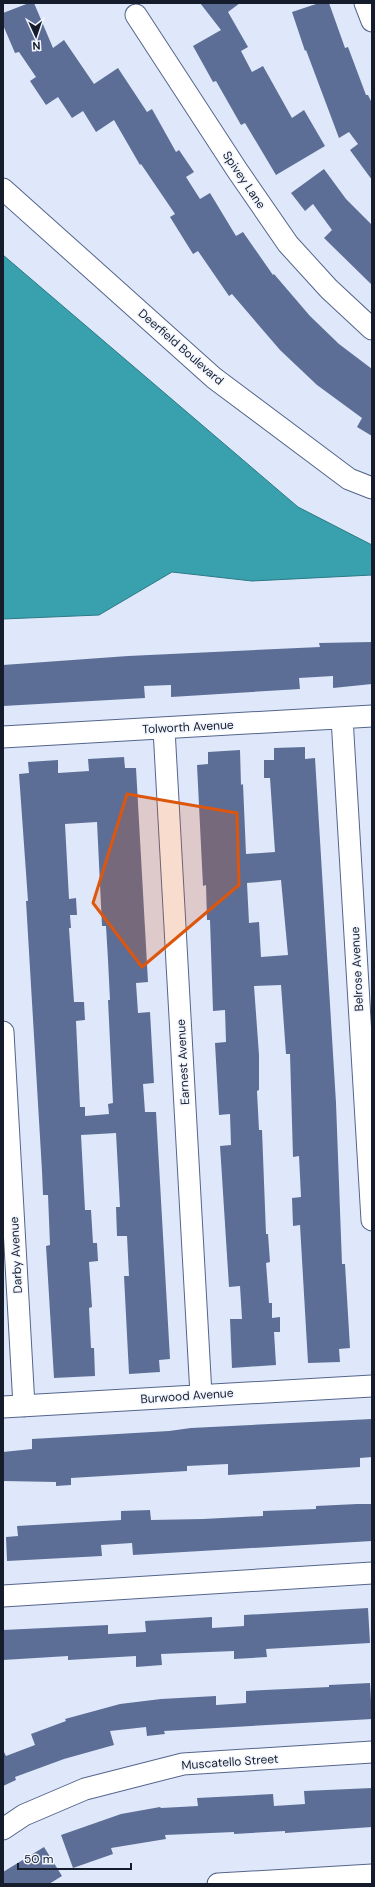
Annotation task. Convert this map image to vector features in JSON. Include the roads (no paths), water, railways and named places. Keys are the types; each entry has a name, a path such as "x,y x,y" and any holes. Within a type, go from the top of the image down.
{"street":[{"path":"364,3 372,21"},
{"name":"Spivey Lane","path":"136,15 237,170 288,244 329,289 372,329"},
{"name":"Deerfield Boulevard","path":"3,189 214,378 349,479 372,488"},
{"name":"Tolworth Avenue","path":"3,737 372,716"},
{"name":"Belrose Avenue","path":"342,718 372,1220"},
{"name":"Earnest Avenue","path":"164,729 201,1394"},
{"name":"Darby Avenue","path":"3,1032 24,1406"},
{"name":"Burwood Avenue","path":"3,1407 201,1394 372,1386"},
{"path":"3,1596 372,1573"},
{"name":"Muscatello Street","path":"3,1829 24,1816 85,1789 183,1764 372,1752"},
{"path":"218,1884 372,1875"}],"water":[{"path":"3,255 298,507 372,545 372,575 252,581 172,572 99,615 3,619"}]}
